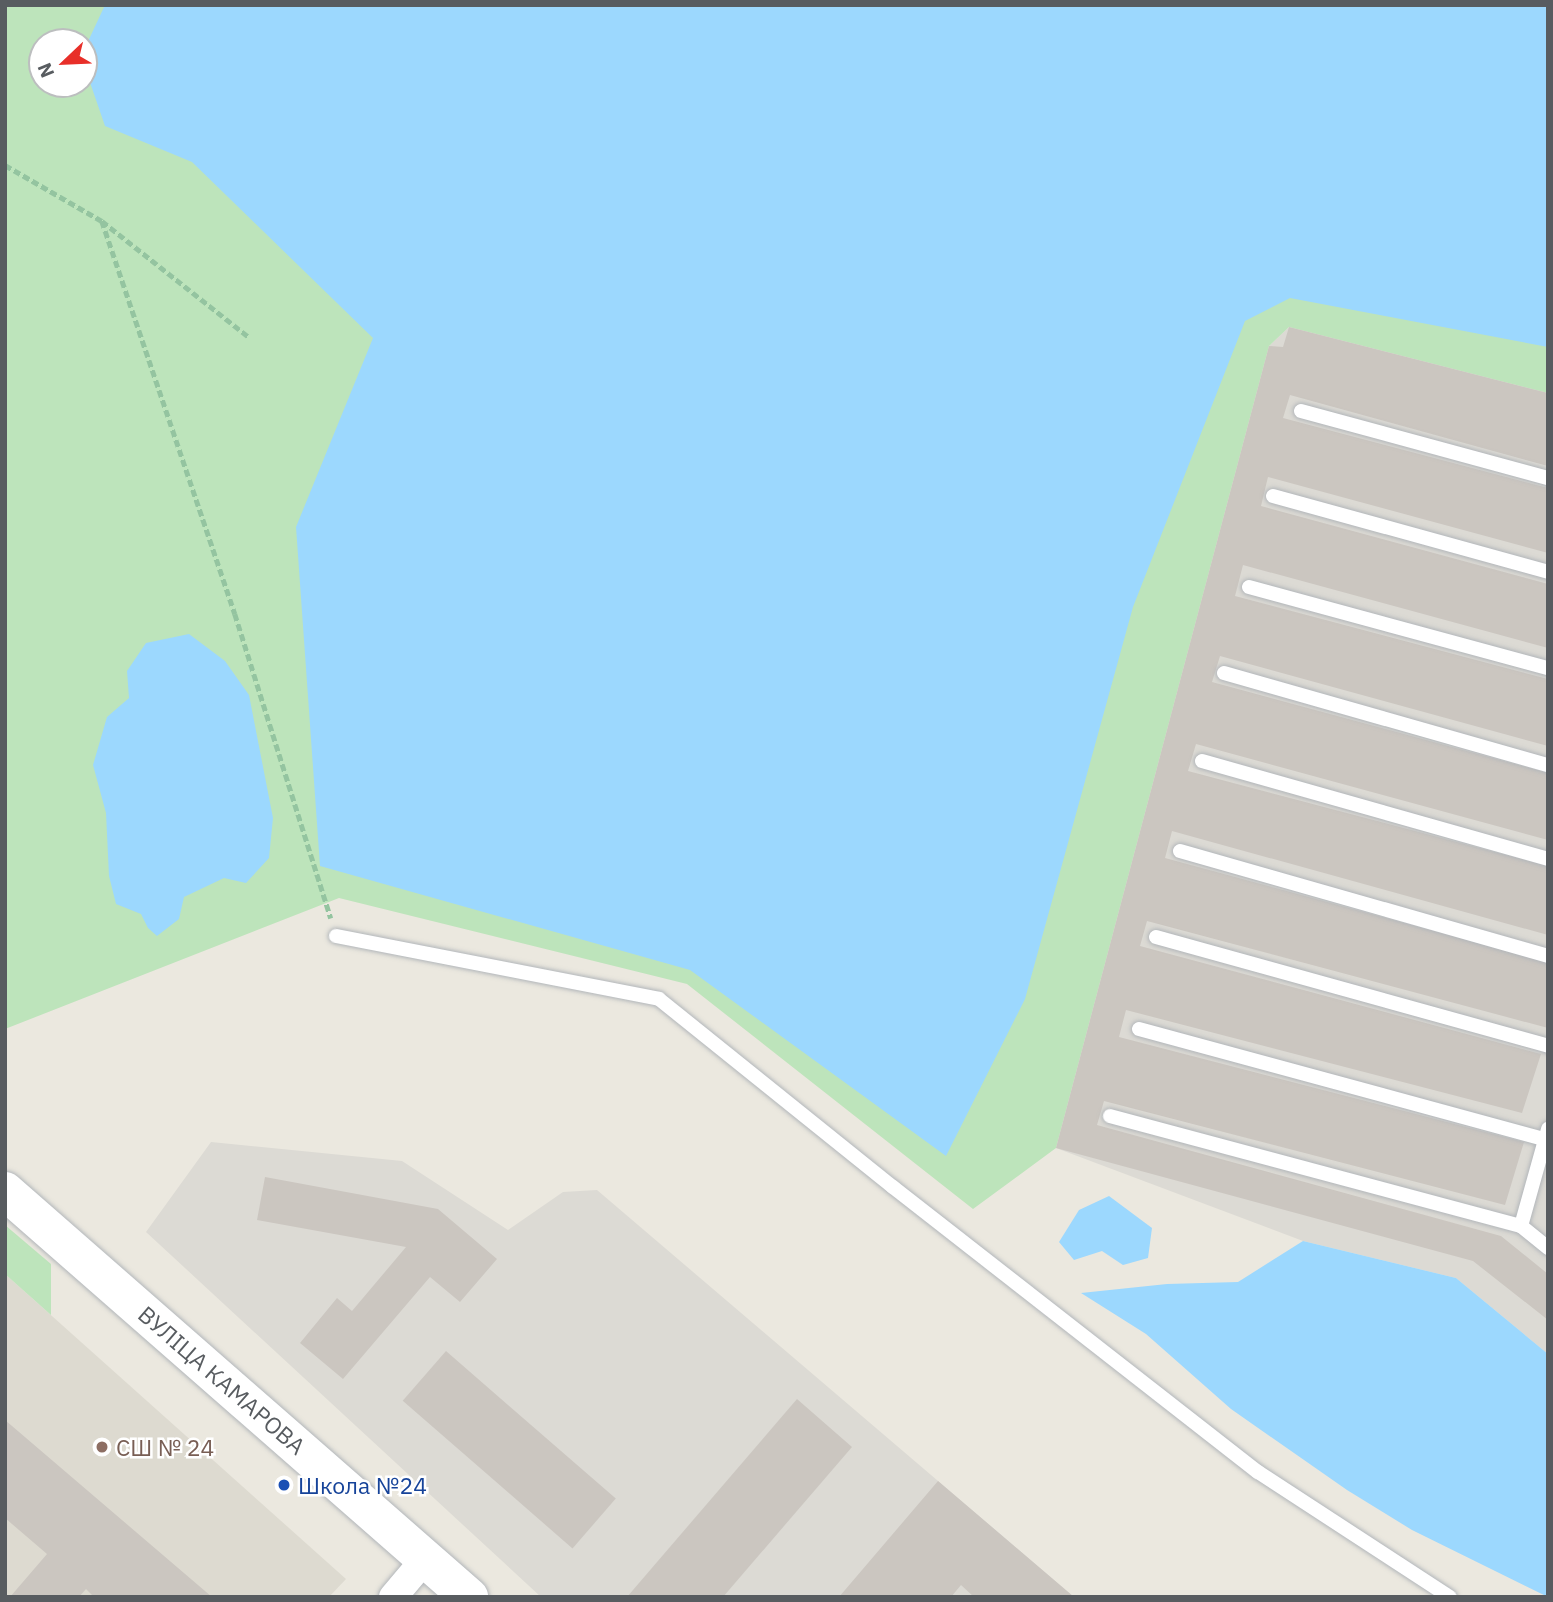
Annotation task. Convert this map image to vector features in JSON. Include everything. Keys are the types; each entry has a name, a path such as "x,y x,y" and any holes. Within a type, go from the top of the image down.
{"street":[{"name":"ВУЛІЦА КАМАРОВА","path":"5,1191 469,1597"},
{"path":"393,1597 426,1558"}],"lane":[{"path":"1301,411 1548,478"},
{"path":"1273,496 1548,572"},
{"path":"1249,587 1548,668"},
{"path":"1224,673 1548,765"},
{"path":"1202,761 1548,859"},
{"path":"1180,852 1548,956"},
{"path":"336,936 659,999 893,1187 1258,1472 1450,1597"},
{"path":"1156,937 1548,1046"},
{"path":"1139,1029 1547,1136 1521,1226"},
{"path":"1110,1116 1521,1226 1548,1248"}],"path":[{"path":"5,165 102,220 249,337"},
{"path":"102,220 235,614 336,936"}],"shaded area":[{"path":"1289,327 1548,393 1548,1354 1456,1278 1303,1241 1056,1148 1269,346"},
{"path":"211,1142 402,1161 508,1230 563,1192 597,1190 1074,1597 541,1597 146,1232"},
{"name":"СШ № 24","path":"5,1274 346,1579 329,1597 5,1597"}],"green space":[{"path":"5,5 1548,5 1548,393 1289,327 1269,346 1056,1148 973,1209 687,984 339,898 5,1029"},
{"path":"5,1225 51,1264 51,1315 5,1274"}],"water":[{"path":"105,5 1548,5 1548,347 1290,298 1245,321 1133,607 1025,999 946,1156 690,970 320,866 296,527 373,338 192,162 105,126 95,98 98,98 98,28 94,28"},
{"path":"189,634 225,661 249,695 273,818 269,858 246,883 224,878 184,897 179,919 157,936 148,928 141,914 116,904 109,876 106,813 93,765 107,717 129,698 127,671 146,643"},
{"path":"1109,1196 1152,1228 1148,1258 1123,1265 1102,1251 1074,1260 1059,1242 1079,1210"},
{"path":"1303,1241 1456,1278 1548,1354 1548,1597 1412,1530 1347,1490 1231,1409 1146,1334 1081,1293 1167,1284 1238,1282"}],"building":[{"path":"1289,327 1548,393 1548,466 1290,395 1283,418 1548,488 1548,553 1268,477 1261,506 1548,584 1548,648 1243,565 1235,596 1548,679 1548,746 1220,656 1212,682 1548,773 1548,840 1196,744 1188,771 1548,866 1548,935 1172,831 1165,858 1548,962 1548,1028 1147,921 1140,946 1541,1054 1522,1113 1126,1010 1119,1037 1524,1142 1505,1205 1104,1101 1097,1125 1501,1236 1548,1274 1548,1320 1473,1261 1056,1148 1269,346 1283,347"},
{"path":"265,1177 438,1209 497,1259 460,1302 430,1277 343,1379 300,1343 337,1298 352,1311 406,1247 257,1220"},
{"path":"446,1351 616,1499 573,1548 403,1401"},
{"path":"797,1399 852,1447 723,1597 627,1597"},
{"name":"СШ № 24","path":"5,1420 212,1597 94,1597 86,1589 79,1597 10,1597 47,1554 5,1518"},
{"path":"938,1481 1074,1597 974,1597 961,1585 951,1597 839,1597"}],"place":[{"name":"СШ № 24","path":"102,1447"},
{"name":"Школа №24","path":"284,1485"}]}
